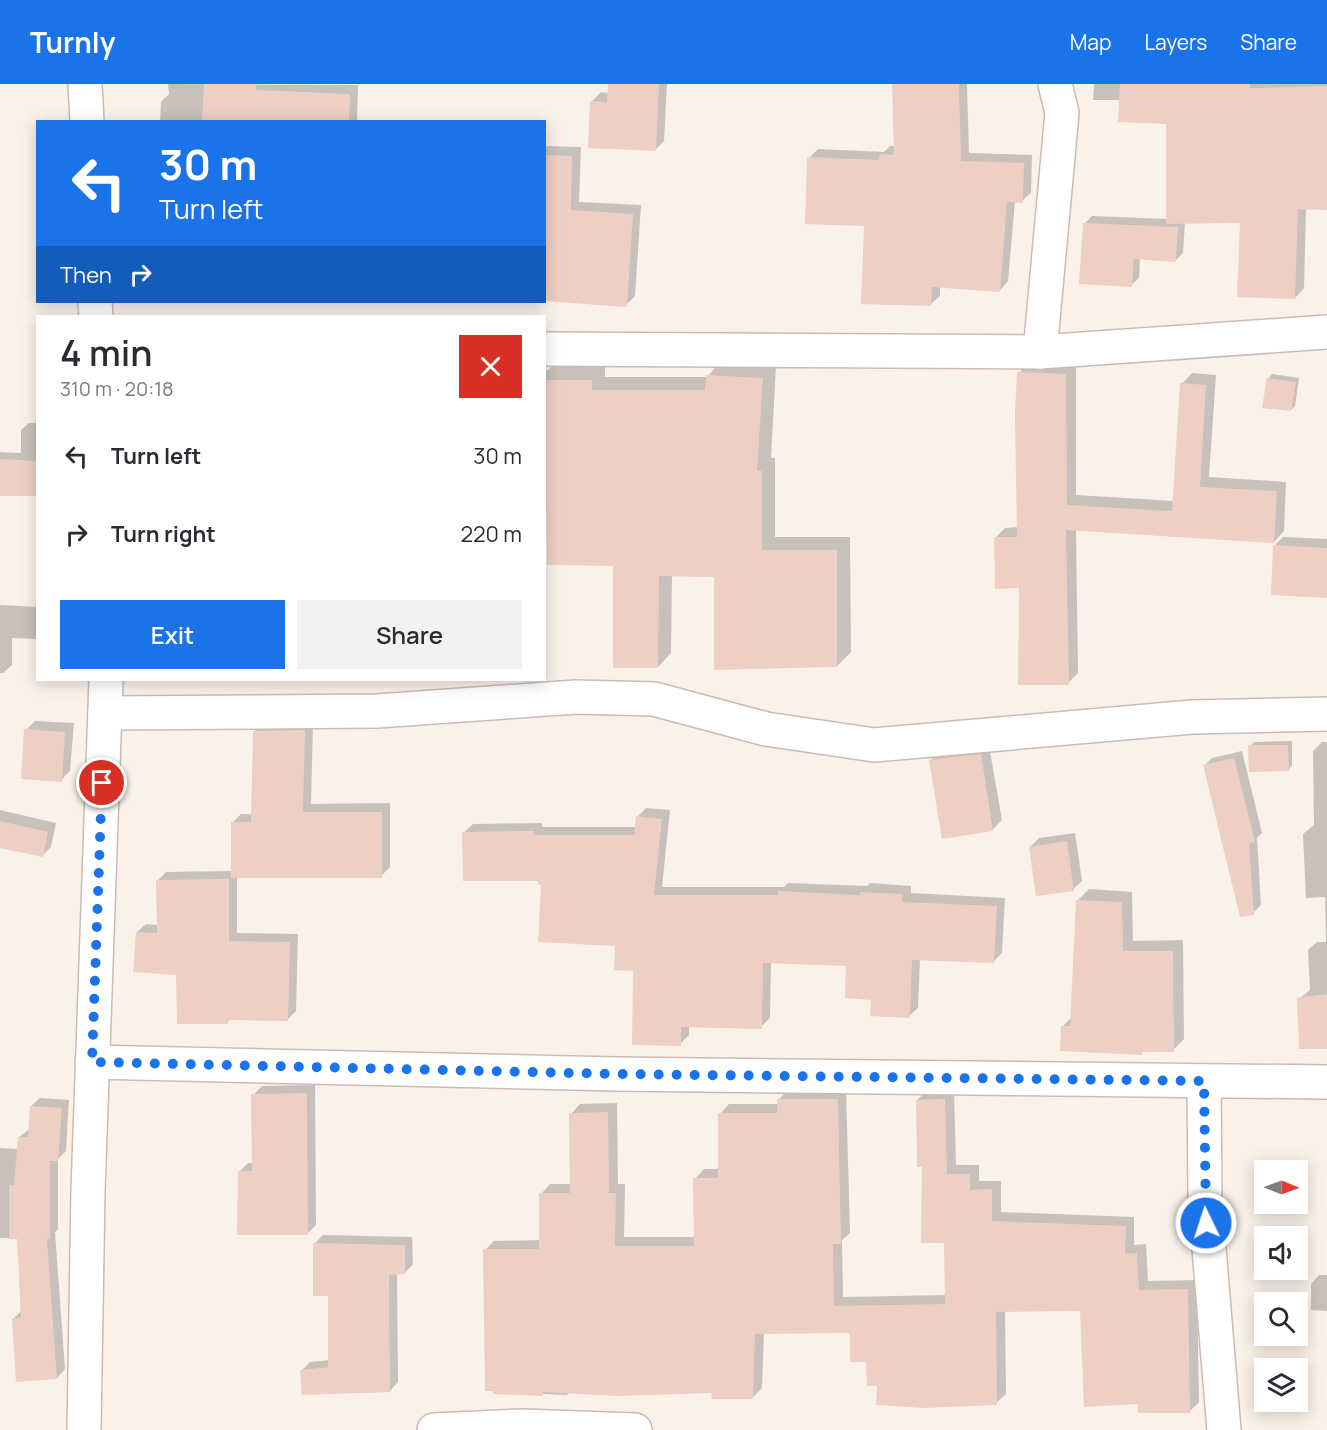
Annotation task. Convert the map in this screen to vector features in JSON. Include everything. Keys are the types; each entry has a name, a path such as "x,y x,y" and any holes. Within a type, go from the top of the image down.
{"street":[{"path":"85,84 87,120"},
{"path":"1040,352 1062,113 1055,84"},
{"path":"546,349 1040,352 1327,332"},
{"path":"84,1430 92,1062 106,681"},
{"path":"105,713 377,711 576,697 654,699 766,729 874,745 1192,717 1327,714"},
{"path":"92,1062 616,1074 1327,1082"},
{"path":"1204,1081 1204,1200 1224,1430"},
{"path":"434,1430 522,1426 635,1430"}],"building":[{"path":"204,84 256,84 256,90 350,94 349,120 202,120"},
{"path":"608,84 659,84 656,151 588,148 590,101 607,102"},
{"path":"892,84 959,84 961,161 1024,163 1023,203 1007,202 1000,292 932,287 931,306 861,304 864,226 805,224 807,157 879,160 880,154 894,155"},
{"path":"1120,84 1250,84 1250,88 1327,86 1327,210 1298,209 1295,299 1237,297 1240,223 1166,224 1166,124 1118,122"},
{"path":"546,155 572,156 571,210 633,214 627,307 546,301"},
{"path":"1083,223 1178,227 1176,262 1134,259 1132,287 1079,284"},
{"path":"1017,372 1066,374 1067,505 1172,511 1180,383 1206,385 1200,487 1277,491 1274,543 1066,530 1069,685 1018,685 1019,588 995,589 994,537 1017,537 1015,414"},
{"path":"706,375 763,378 757,471 762,471 762,550 837,550 837,667 714,670 714,577 659,576 658,668 613,668 613,566 547,565 546,380 592,380 592,390 705,390"},
{"path":"1267,378 1296,382 1291,411 1262,408"},
{"path":"0,459 36,461 36,496 0,496"},
{"path":"1273,545 1327,548 1327,598 1271,595"},
{"path":"24,729 65,732 62,782 21,779"},
{"path":"305,730 303,812 382,812 382,878 231,878 231,822 251,822 253,731"},
{"path":"1248,745 1288,745 1289,771 1249,772"},
{"path":"981,754 993,831 942,839 929,760"},
{"path":"1234,758 1255,842 1249,844 1254,915 1240,917 1203,765"},
{"path":"636,816 662,819 654,895 778,895 778,891 860,895 860,892 903,894 902,902 997,906 994,963 912,960 910,1018 870,1016 871,1000 845,998 846,966 763,963 762,1029 681,1027 681,1046 632,1045 633,971 614,970 615,946 538,942 541,885 538,885 538,881 463,881 462,832 534,831 534,835 634,835"},
{"path":"0,821 48,832 43,857 0,848"},
{"path":"1067,841 1074,891 1036,896 1029,847"},
{"path":"229,879 229,941 290,942 288,1021 228,1020 228,1024 177,1024 176,975 133,972 136,932 157,933 156,880"},
{"path":"1076,900 1122,902 1123,951 1173,951 1174,1052 1143,1052 1142,1055 1060,1051 1061,1026 1070,1026"},
{"path":"1327,994 1327,1049 1299,1049 1297,998"},
{"path":"307,1093 308,1235 237,1235 238,1171 252,1171 251,1094"},
{"path":"777,1099 838,1099 841,1244 833,1244 834,1306 945,1304 944,1243 921,1243 922,1167 917,1167 916,1100 945,1099 947,1174 970,1174 970,1190 992,1189 992,1221 1126,1226 1125,1254 1137,1253 1139,1290 1188,1289 1190,1413 1138,1413 1138,1404 1084,1407 1080,1311 996,1312 997,1405 924,1408 876,1405 877,1386 867,1386 866,1362 850,1362 850,1333 755,1334 753,1399 712,1399 711,1393 617,1396 543,1392 543,1396 493,1394 493,1391 485,1391 483,1249 539,1249 539,1193 570,1193 569,1113 608,1112 609,1193 616,1193 615,1246 694,1246 693,1178 718,1178 718,1113 777,1113"},
{"path":"30,1106 62,1108 58,1161 50,1161 50,1239 47,1239 57,1379 16,1382 12,1318 21,1318 17,1239 9,1239 9,1185 14,1185 18,1137 28,1137"},
{"path":"313,1243 405,1245 405,1274 389,1275 390,1392 302,1395 300,1370 328,1367 328,1296 313,1296"}],"route":[{"path":"102,783 92,1062 616,1074 1204,1081 1206,1223"}]}
